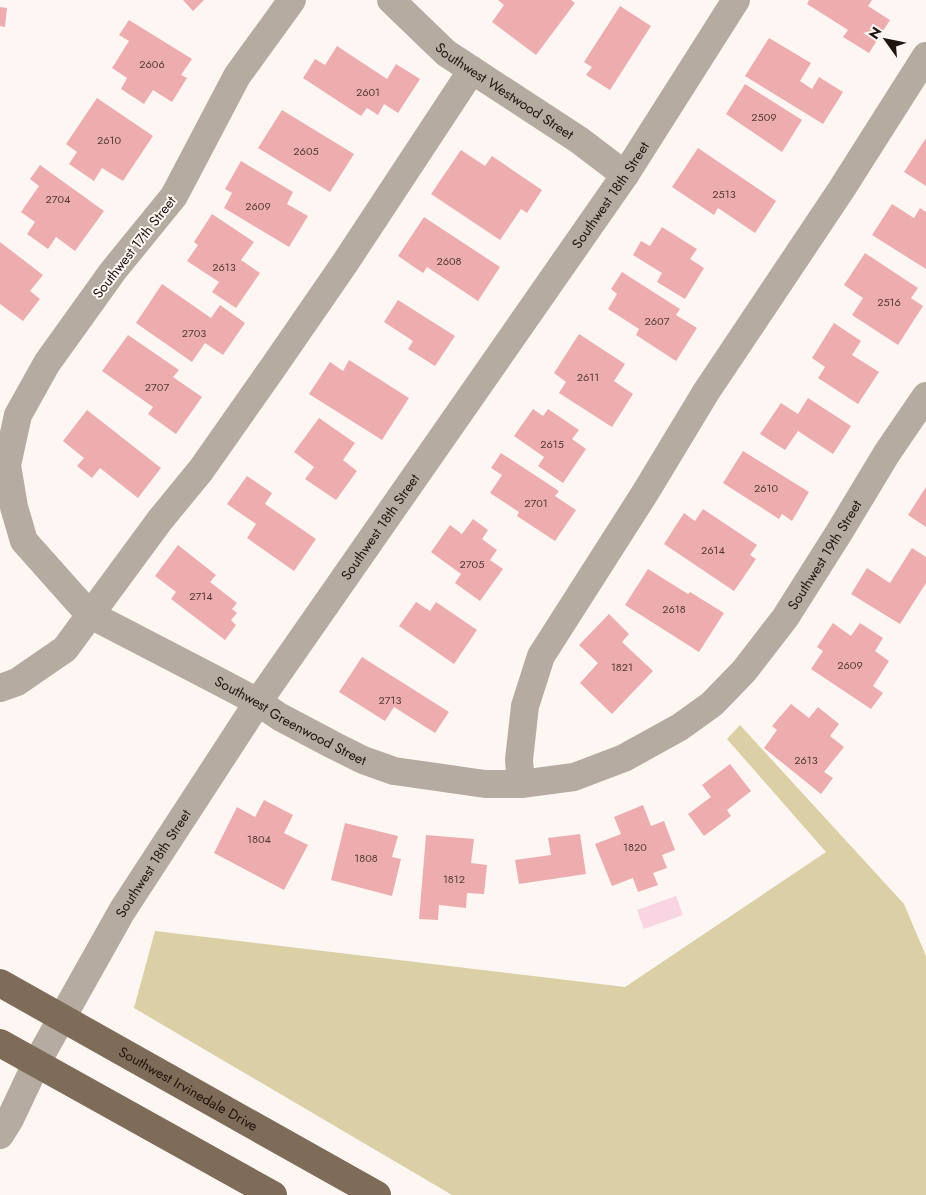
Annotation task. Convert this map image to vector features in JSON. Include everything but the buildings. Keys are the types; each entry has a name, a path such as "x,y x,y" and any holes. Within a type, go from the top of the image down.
{"main road":[{"name":"Southwest Irvinedale Drive","path":"0,983 378,1195"},
{"path":"0,1043 273,1195"}],"street":[{"name":"Southwest 17th Street","path":"18,416 47,363 113,271 174,196 237,76 292,0"},
{"name":"Southwest Westwood Street","path":"391,0 446,53 579,140 625,175"},
{"name":"Southwest 18th Street","path":"0,1135 10,1119 36,1064 122,911 258,702 625,175 736,0"},
{"path":"521,784 519,760 525,706 541,656 645,493 706,392 841,190 926,56"},
{"path":"0,688 17,682 65,648 160,520 201,470 345,263 472,70"},
{"name":"Southwest 19th Street","path":"712,704 744,671 785,618 887,452 926,396"},
{"name":"Southwest Greenwood Street","path":"18,416 7,466 14,507 24,541 89,614 258,702 280,717 363,760 394,771 485,784 521,784 574,778 624,758 680,727 712,704"}],"shaded area":[{"path":"740,725 904,904 926,956 926,1195 452,1195 134,1008 155,931 625,987 826,852 727,739"},
{"path":"676,896 683,915 644,929 637,910"}]}
